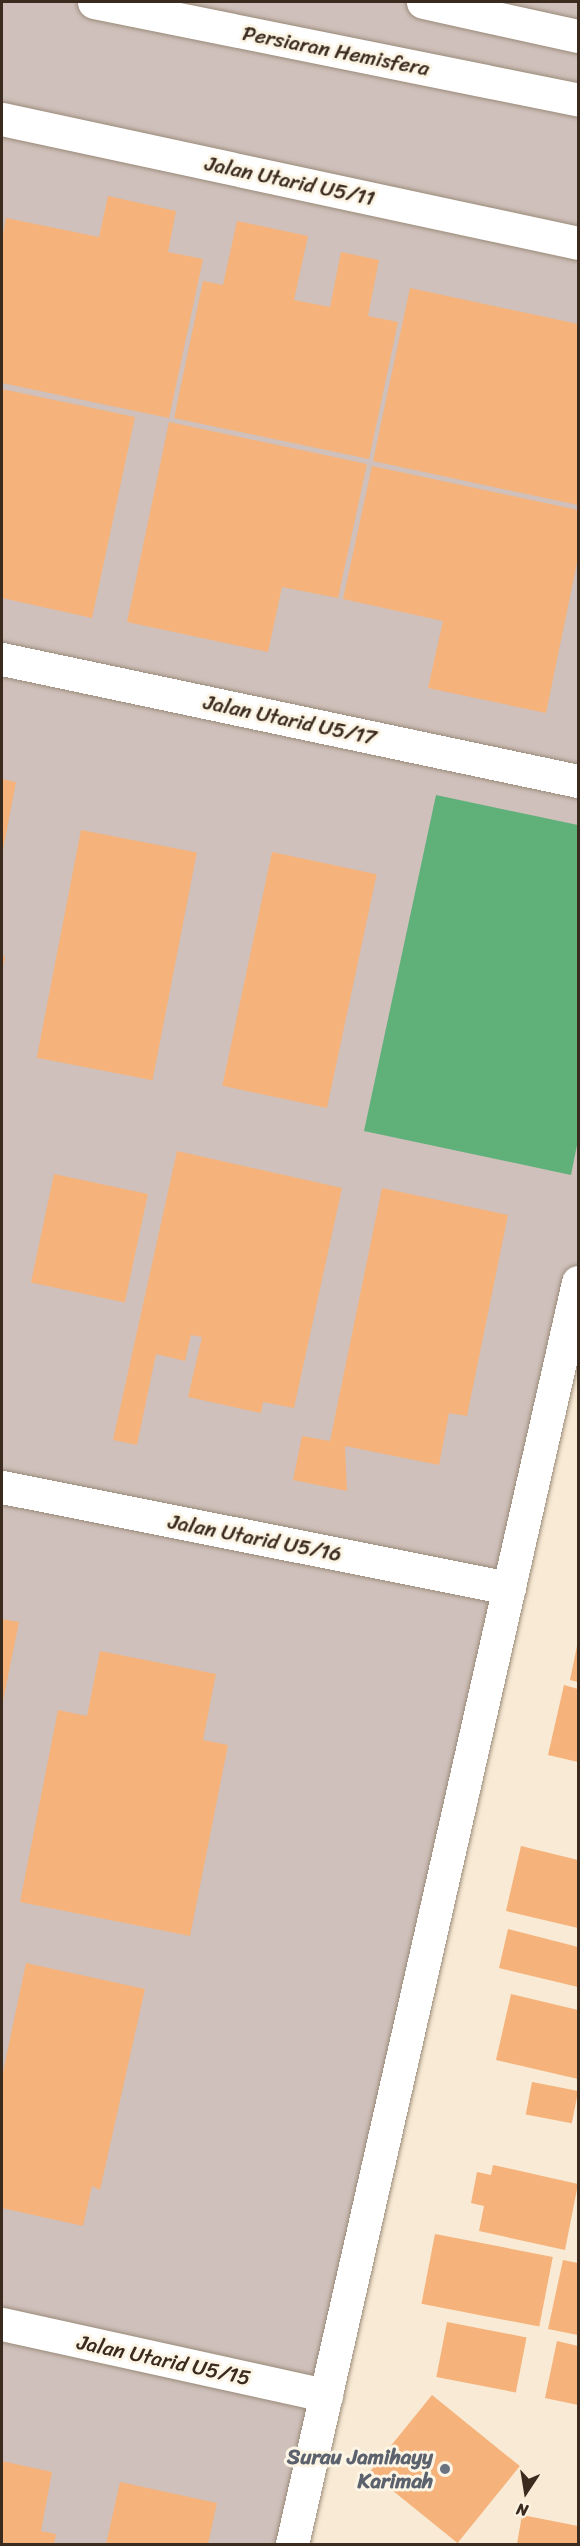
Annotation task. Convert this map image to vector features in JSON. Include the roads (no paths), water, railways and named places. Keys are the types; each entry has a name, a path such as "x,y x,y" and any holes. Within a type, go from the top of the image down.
{"street":[{"name":"Persiaran Hemisfera","path":"94,2 579,100"},
{"path":"423,2 579,36"},
{"name":"Jalan Utarid U5/11","path":"2,119 579,243"},
{"name":"Jalan Utarid U5/17","path":"2,658 579,782"},
{"path":"292,2544 579,1282"},
{"name":"Jalan Utarid U5/16","path":"2,1487 509,1588"},
{"name":"Jalan Utarid U5/15","path":"2,2324 326,2395"}],"place":[{"name":"Surau Jamihayy Karimah","path":"445,2469"}]}
